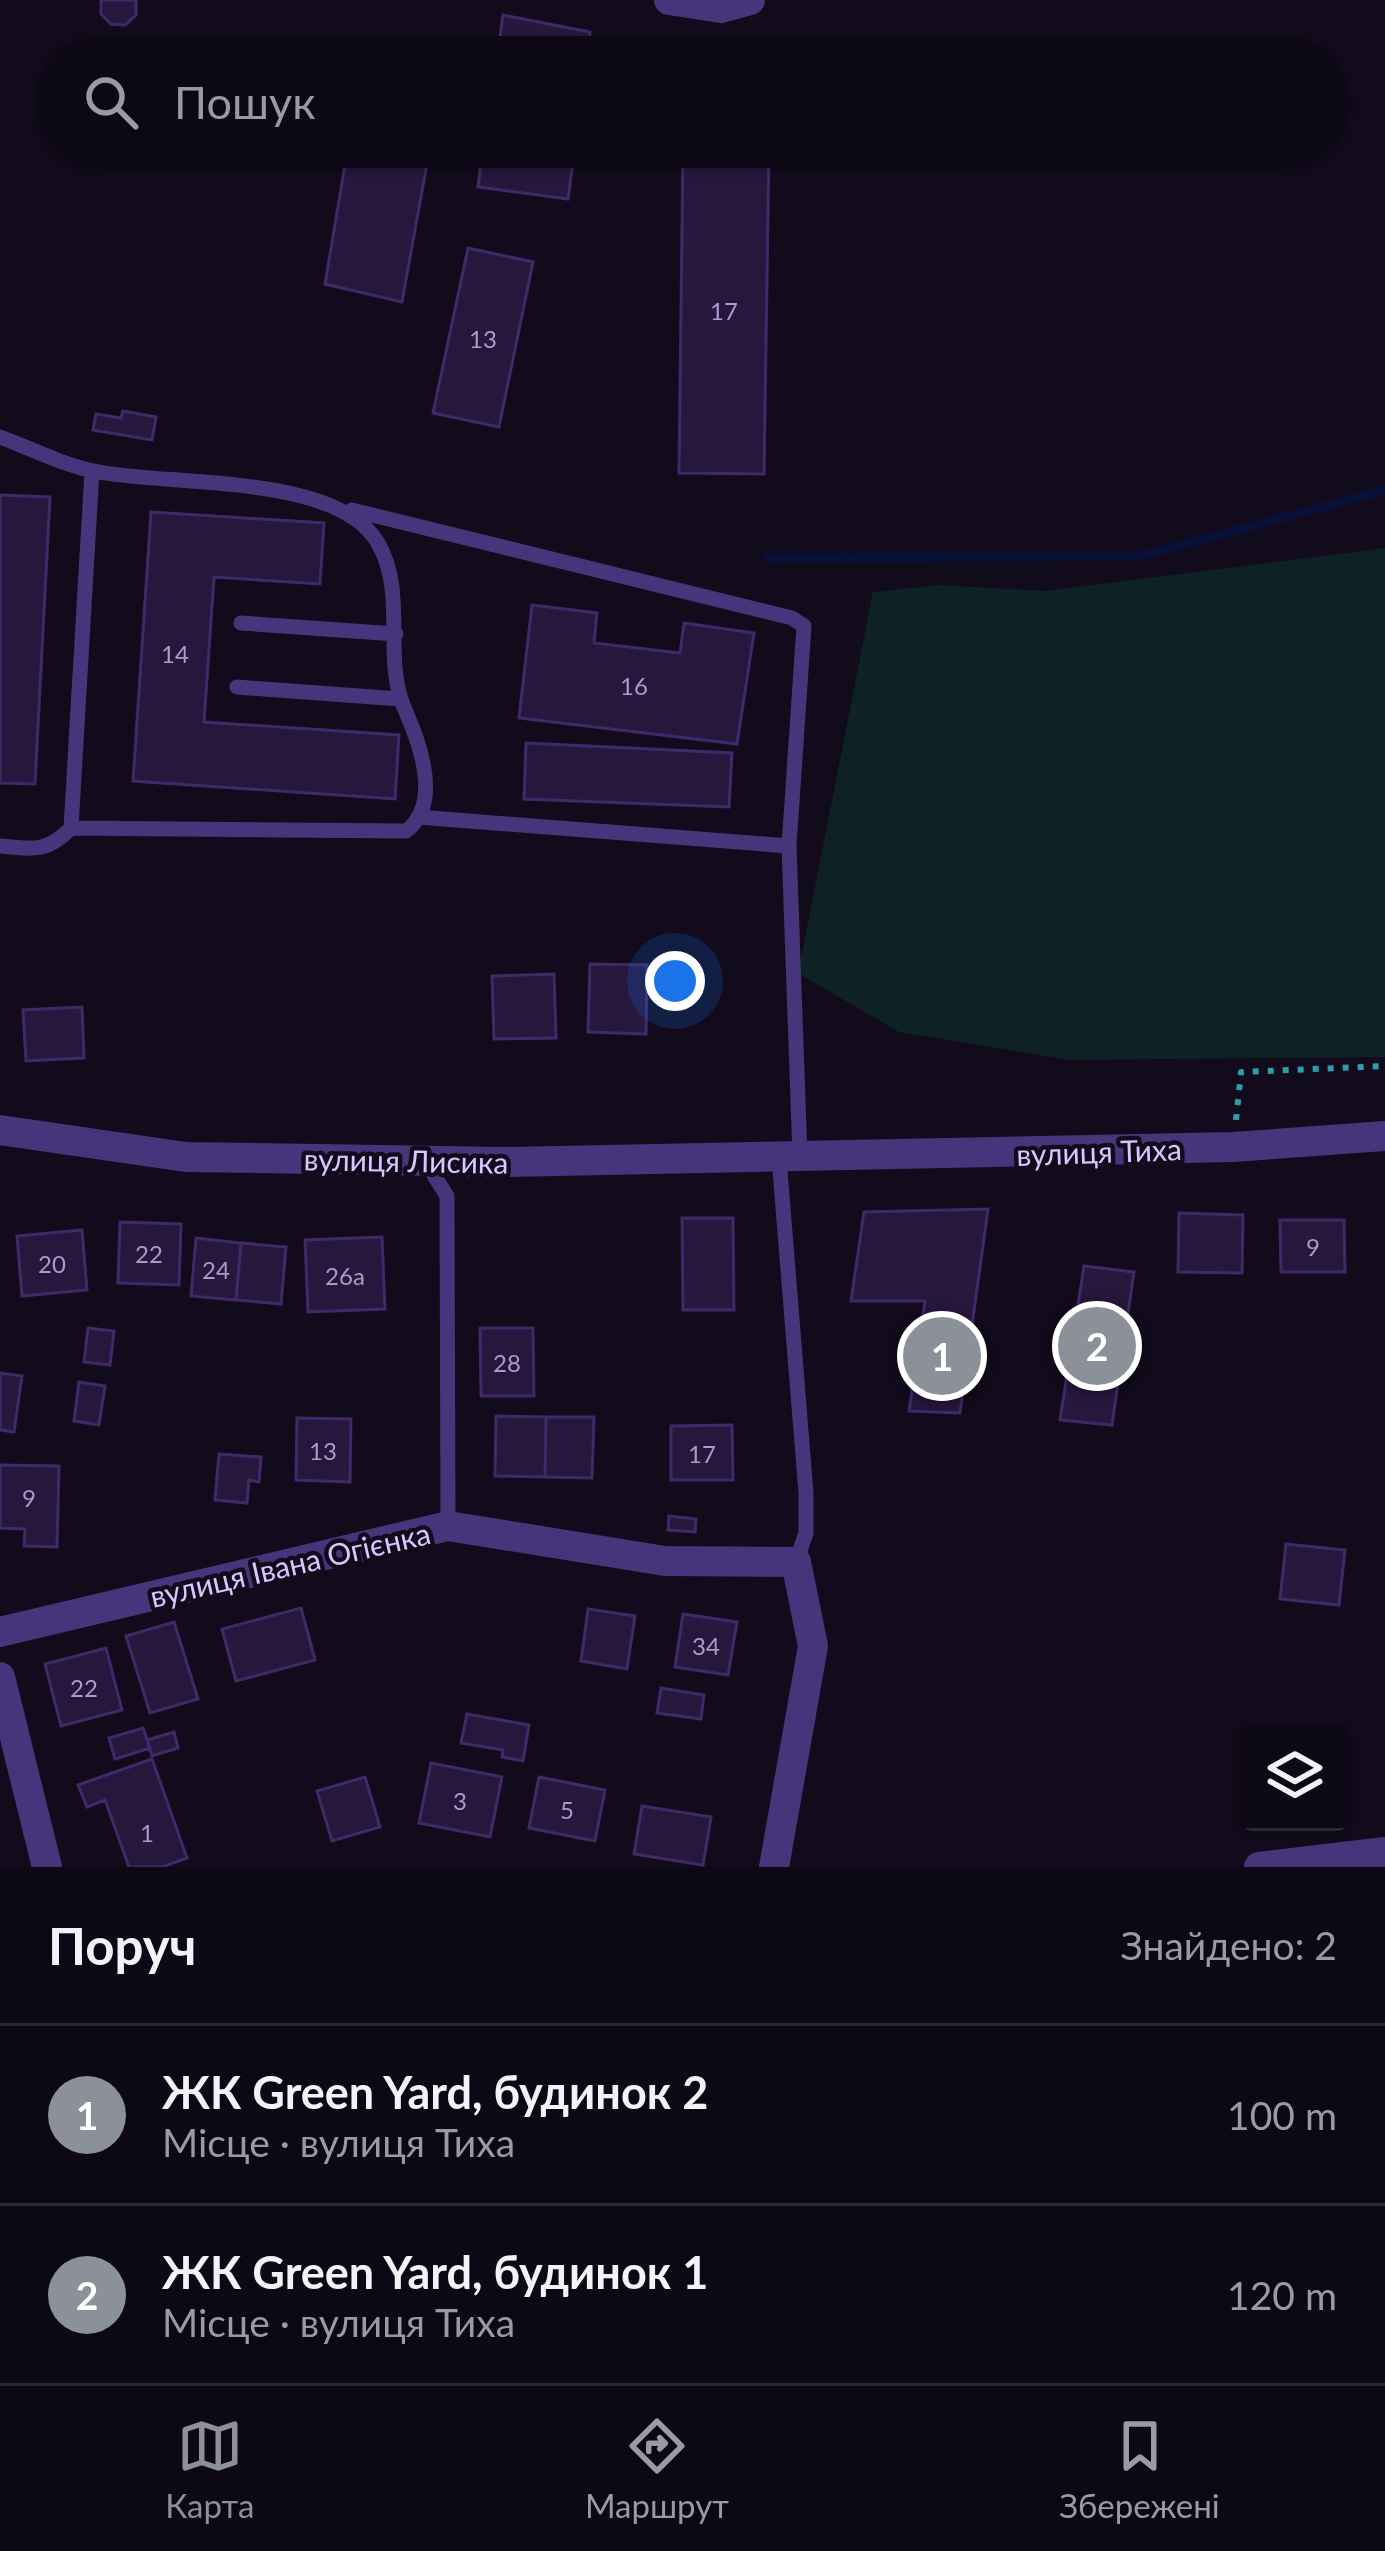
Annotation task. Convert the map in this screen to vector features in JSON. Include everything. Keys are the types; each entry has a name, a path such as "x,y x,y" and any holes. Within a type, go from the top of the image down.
{"street":[{"path":"669,0 721,8 750,0"},
{"name":"вулиця Лисика","path":"0,1130 185,1157 797,1158"},
{"name":"вулиця Тиха","path":"797,1158 1233,1147 1385,1136"},
{"name":"вулиця Івана Огієнка","path":"0,1632 448,1526 665,1561 796,1562"},
{"path":"774,1867 813,1646 796,1562"},
{"path":"0,1677 47,1867"},
{"path":"1258,1867 1385,1852"}],"lane":[{"path":"0,437 92,471 301,497 799,621 805,633 790,846 806,1533 796,1562"},
{"path":"0,846 38,851 53,846 71,829 92,471"},
{"path":"71,829 406,831 418,818 422,746 400,699 396,634 379,544 344,508"},
{"path":"242,623 396,634"},
{"path":"237,687 400,699"},
{"path":"418,818 790,846"},
{"path":"423,1159 447,1196 448,1526"}],"path":[{"path":"1233,1147 1241,1072 1385,1066"}],"green space":[{"path":"1385,548 1385,1057 1069,1060 899,1032 798,973 873,592 940,585 1045,591"}],"building":[{"path":"101,0 136,0 136,15 125,25 111,24 101,14"},
{"path":"503,15 590,32 590,36 500,36"},
{"path":"344,168 426,168 402,302 325,284"},
{"path":"480,168 572,168 568,199 478,187"},
{"path":"683,168 769,168 764,474 679,473"},
{"path":"468,248 533,262 499,427 433,413"},
{"path":"123,411 156,417 152,440 93,430 96,414 121,418"},
{"path":"0,495 50,497 35,784 0,783"},
{"path":"151,512 324,523 320,584 214,577 204,722 399,735 395,799 133,781"},
{"path":"532,605 597,613 594,643 680,653 684,623 754,633 737,744 519,718"},
{"path":"526,743 732,753 729,807 524,799"},
{"path":"590,964 647,965 646,1034 588,1032"},
{"path":"554,974 556,1038 494,1039 492,976"},
{"path":"82,1007 84,1058 26,1061 23,1010"},
{"path":"988,1209 960,1413 909,1411 925,1301 851,1301 864,1212"},
{"path":"1179,1213 1243,1215 1242,1273 1178,1272"},
{"path":"682,1218 733,1218 734,1310 683,1310"},
{"path":"1280,1220 1344,1220 1345,1272 1281,1272"},
{"path":"120,1222 181,1224 179,1285 118,1283"},
{"path":"82,1230 87,1290 22,1296 17,1236"},
{"path":"382,1237 385,1309 308,1312 305,1240"},
{"path":"196,1238 241,1243 236,1300 191,1296"},
{"path":"241,1243 286,1247 281,1304 236,1300"},
{"path":"1084,1266 1134,1272 1112,1425 1060,1420"},
{"path":"88,1328 114,1331 110,1365 84,1362"},
{"path":"480,1328 533,1328 534,1396 481,1396"},
{"path":"0,1373 22,1376 14,1432 0,1430"},
{"path":"79,1382 105,1386 99,1425 74,1421"},
{"path":"496,1416 546,1417 545,1477 495,1476"},
{"path":"546,1417 594,1417 592,1478 545,1477"},
{"path":"297,1418 351,1419 350,1482 296,1480"},
{"path":"732,1425 733,1480 671,1480 671,1426"},
{"path":"219,1454 261,1457 259,1482 249,1480 247,1503 215,1500"},
{"path":"0,1465 59,1466 57,1547 24,1546 25,1529 0,1528"},
{"path":"669,1516 696,1519 695,1532 668,1530"},
{"path":"1286,1544 1345,1550 1339,1605 1280,1599"},
{"path":"301,1608 315,1660 236,1681 222,1629"},
{"path":"588,1609 635,1616 627,1669 581,1661"},
{"path":"683,1614 737,1622 728,1675 675,1667"},
{"path":"174,1622 198,1699 150,1713 126,1636"},
{"path":"106,1648 122,1710 61,1726 45,1664"},
{"path":"661,1688 704,1695 701,1719 657,1713"},
{"path":"467,1714 529,1725 523,1761 502,1757 503,1750 461,1743"},
{"path":"143,1728 150,1748 115,1759 109,1738"},
{"path":"174,1732 178,1748 152,1756 147,1740"},
{"path":"152,1759 187,1858 162,1867 129,1867 105,1800 87,1807 78,1785"},
{"path":"431,1763 502,1777 490,1837 419,1823"},
{"path":"365,1777 380,1827 332,1841 317,1791"},
{"path":"539,1777 605,1790 595,1841 529,1828"},
{"path":"642,1806 711,1817 703,1865 634,1854"}],"waterway":[{"path":"768,558 1141,556 1385,490"}],"place":[{"name":"ЖК Green Yard, будинок 1","path":"1097,1346"},
{"name":"ЖК Green Yard, будинок 2","path":"942,1356"}]}
